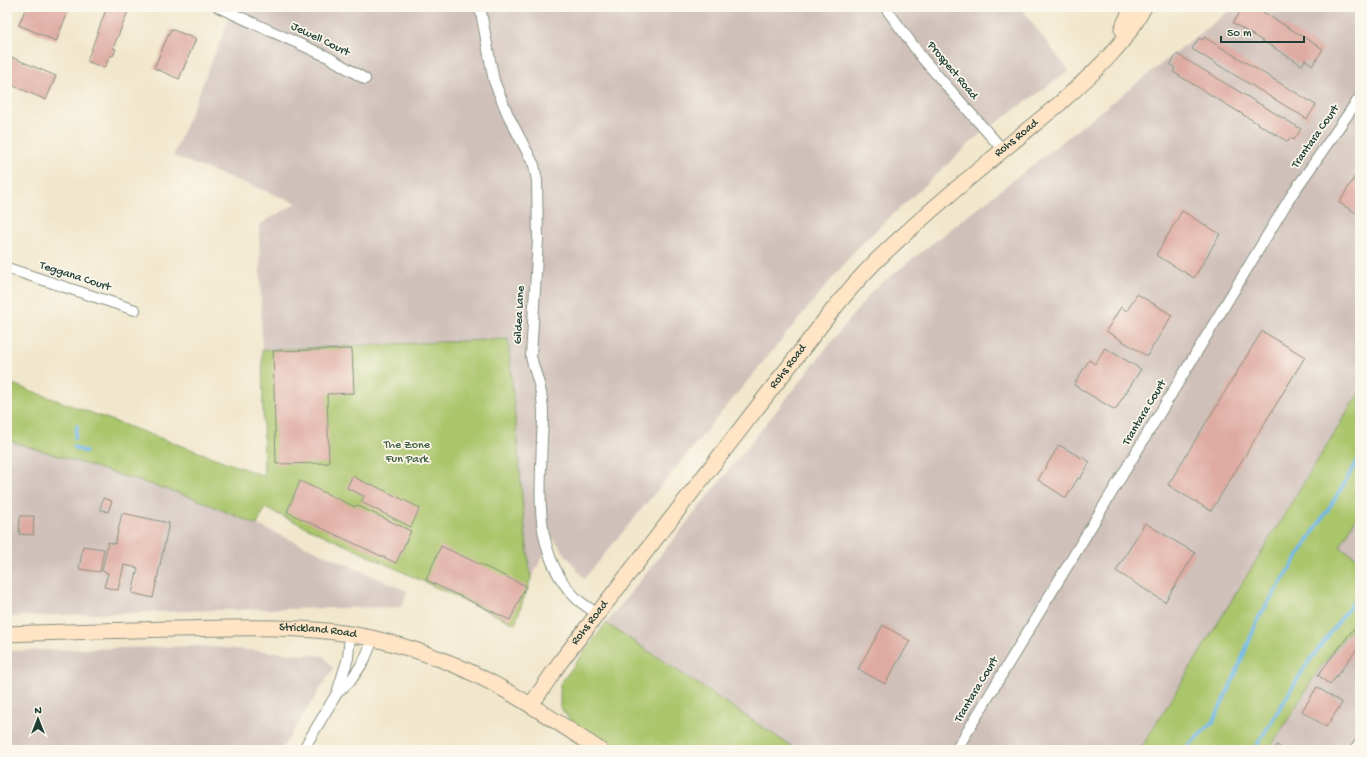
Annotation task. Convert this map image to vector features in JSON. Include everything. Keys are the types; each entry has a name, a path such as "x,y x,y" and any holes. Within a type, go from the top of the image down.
{"main road":[{"name":"Rohs Road","path":"1094,72 1112,45 1132,7"},
{"name":"Rohs Road","path":"531,705 561,661 854,284 896,242 1059,104 1094,72 1128,34 1144,7"},
{"name":"Strickland Road","path":"7,634 263,628 350,634 422,653 460,668 490,682 531,705 600,750"}],"street":[{"name":"Jewell Court","path":"218,7 328,57 365,79"},
{"name":"Gildea Lane","path":"480,7 494,81 505,108 534,165 536,181 538,239 531,356 538,379 542,400 541,508 544,538 551,561 562,582 574,597 598,614"},
{"name":"Prospect Road","path":"885,7 923,59 1003,150"},
{"name":"Trantara Court","path":"958,747 1291,196 1360,97"},
{"name":"Teggana Court","path":"7,268 135,310"},
{"path":"303,750 337,693 348,658 350,634"},
{"path":"337,693 351,680 364,661 373,639"},
{"path":"1355,750 1360,742"}],"shaded area":[{"path":"234,7 1020,7 1069,71 979,135 858,247 584,579 553,538 531,578 525,529 508,340 262,350 259,225 297,203 173,156"},
{"path":"1234,7 1360,7 1360,391 1140,750 794,750 604,626 873,290"},
{"path":"7,440 194,498 407,591 402,607 215,610 7,617"},
{"path":"1360,511 1360,560 1340,547"},
{"path":"1360,618 1360,750 1269,750 1319,669"},
{"path":"198,646 324,656 333,669 281,750 7,750 7,651"}],"green space":[{"name":"The Zone Fun Park","path":"508,339 525,529 531,578 515,624 265,508 257,525 194,498 7,440 7,382 264,476 262,350"},
{"path":"1360,391 1360,511 1340,547 1360,560 1360,618 1319,669 1269,750 1140,750"},
{"path":"606,623 797,750 614,750 571,722 560,707 560,684"}],"building":[{"path":"26,7 70,7 56,41 19,25"},
{"path":"107,7 124,7 129,9 113,48 116,49 113,56 111,55 104,68 87,61"},
{"path":"1243,7 1255,7 1323,49 1313,65 1305,60 1302,65 1233,23"},
{"path":"1360,7 1360,10 1344,8"},
{"path":"171,29 196,39 179,79 154,68"},
{"path":"1204,37 1316,105 1307,119 1192,49 1199,38 1203,40"},
{"path":"1177,54 1301,129 1294,140 1290,138 1288,142 1173,72 1175,68 1170,65"},
{"path":"9,56 56,76 46,100 7,83 7,62"},
{"path":"1360,168 1360,215 1339,203"},
{"path":"1182,211 1220,234 1194,278 1156,255"},
{"path":"1137,294 1172,315 1147,356 1106,331 1121,307 1127,311"},
{"path":"1262,331 1305,357 1211,511 1168,485"},
{"path":"1105,348 1141,369 1115,410 1074,385 1089,360 1095,364"},
{"path":"352,349 354,393 327,394 329,463 276,464 273,351"},
{"path":"1059,445 1090,462 1066,498 1038,480"},
{"path":"352,476 420,508 411,527 361,502 364,496 347,488"},
{"path":"300,481 411,531 396,563 287,512"},
{"path":"103,498 112,501 108,512 100,509"},
{"path":"122,513 169,523 153,598 132,593 138,568 124,565 118,590 104,587 108,573 102,571 108,542 115,544"},
{"path":"20,516 34,516 33,535 19,534"},
{"path":"1145,523 1195,553 1165,602 1116,571"},
{"path":"83,546 104,549 100,572 79,569"},
{"path":"441,546 526,586 510,620 426,580"},
{"path":"883,625 910,641 885,684 858,669"},
{"path":"1355,627 1360,631 1360,645 1330,685 1318,675"},
{"path":"1317,687 1342,703 1326,727 1302,711"},
{"path":"1277,745 1284,750 1273,750"}],"waterway":[{"path":"75,438 77,426"},
{"path":"74,446 75,448 86,452"},
{"path":"1184,750 1213,722 1233,680 1259,617 1360,457"},
{"path":"1254,750 1305,667 1360,593"}]}
